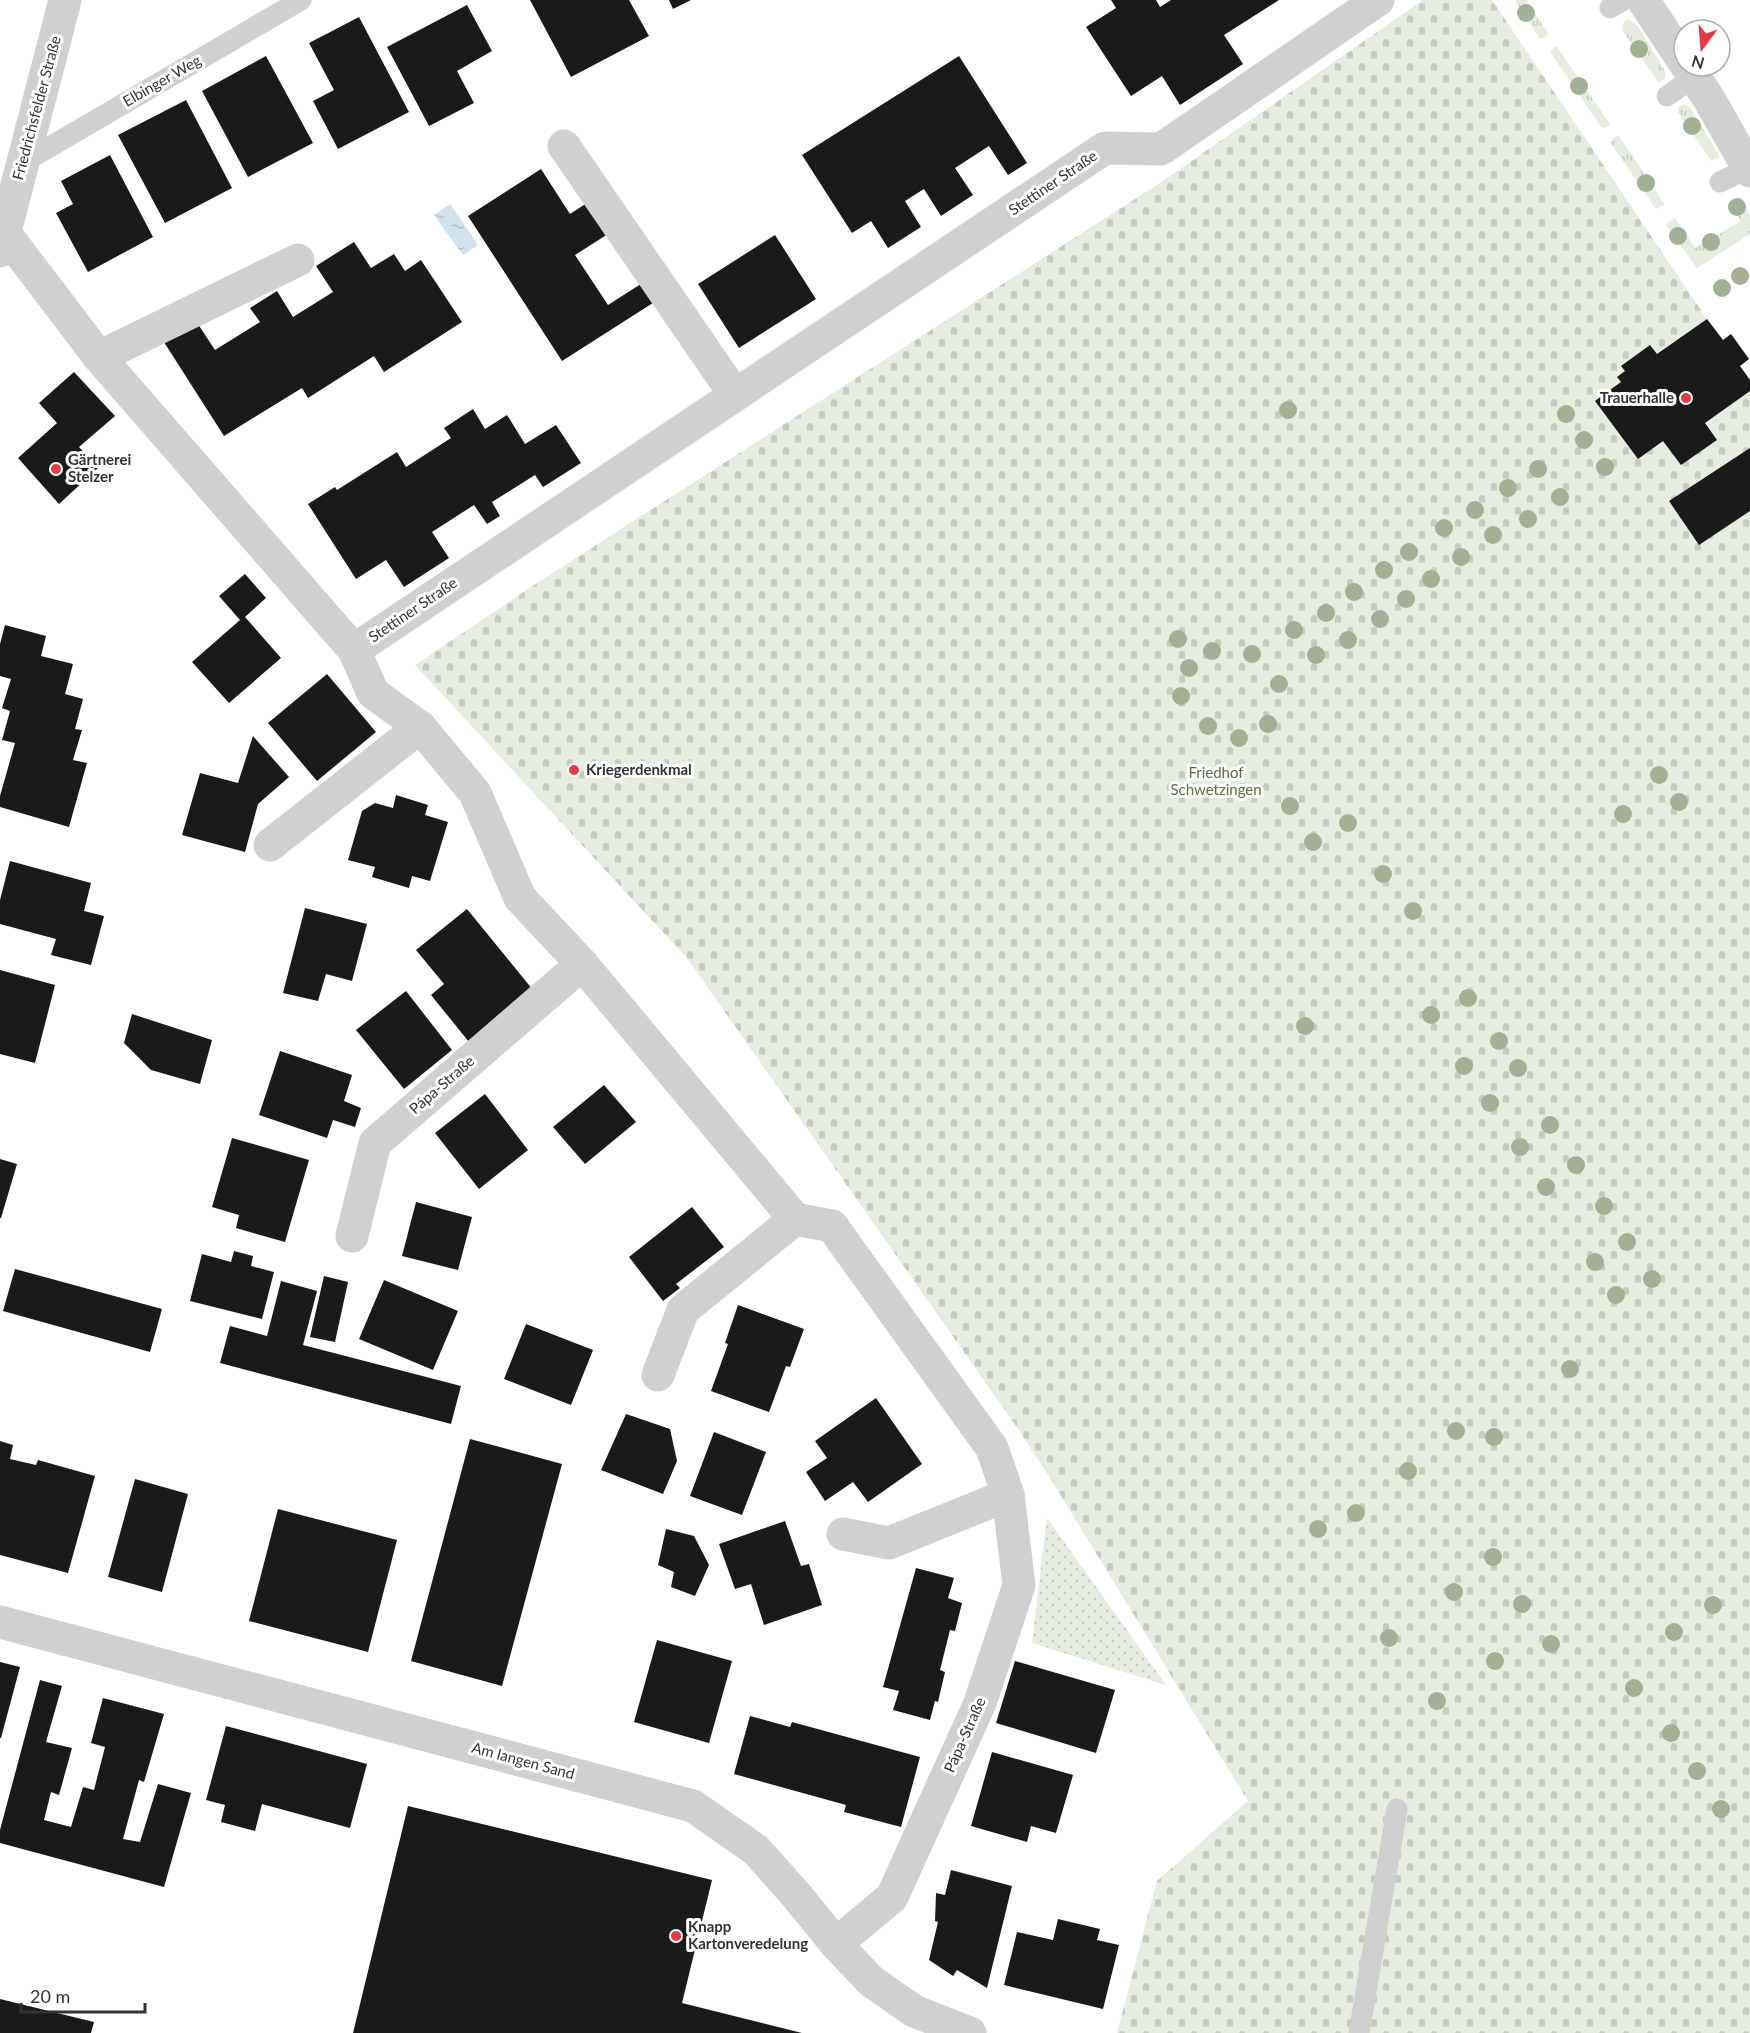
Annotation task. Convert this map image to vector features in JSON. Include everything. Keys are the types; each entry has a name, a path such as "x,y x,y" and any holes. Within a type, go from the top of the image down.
{"street":[{"name":"Friedrichsfelder Straße","path":"2,242 65,0"},
{"name":"Stettiner Straße","path":"2,242 354,650 1106,148 1161,149 1378,0"},
{"path":"1642,0 1672,44"},
{"path":"1693,78 1739,174"},
{"path":"564,146 735,395"},
{"path":"99,357 298,260"},
{"path":"354,650 373,693 420,727 475,793 520,898 582,964 795,1219 683,1310 658,1375"},
{"path":"270,844 420,727"},
{"name":"Pápa-Straße","path":"352,1236 375,1143 582,964"},
{"name":"Pápa-Straße","path":"795,1219 832,1226 992,1448 1008,1495 1019,1585 980,1703 892,1897 836,1944"},
{"path":"843,1534 889,1543 1008,1495"},
{"name":"Am langen Sand","path":"0,1622 693,1806 756,1850 836,1944 871,1981 914,2011 970,2033"}],"lane":[{"name":"Elbinger Weg","path":"24,162 301,0"},
{"path":"1667,96 1680,78"},
{"path":"1359,2033 1397,1809"}],"green space":[{"name":"Friedhof Schwetzingen","path":"1423,0 1492,0 1707,319 1723,340 1731,334 1749,359 1740,366 1750,380 1750,2033 1117,2033 1157,1881 1248,1801 1016,1426 687,958 415,665 537,583 1163,181"},
{"path":"1514,0 1529,0 1527,2 1548,33 1547,36 1540,39"},
{"path":"1628,19 1638,26 1665,71 1665,79 1659,83 1622,30 1624,22"},
{"path":"1555,47 1610,126 1602,128 1550,52"},
{"path":"1683,104 1690,107 1720,157 1711,161 1678,112 1679,107"},
{"path":"1619,136 1664,205 1656,209 1610,142"},
{"path":"1740,196 1750,215 1750,234 1697,268 1666,225 1667,223 1675,218 1695,248 1741,221 1729,202"},
{"path":"1047,1518 1166,1685 1032,1643"}],"water":[{"path":"450,204 478,245 463,255 434,215"}],"building":[{"path":"530,0 629,0 649,36 571,77"},
{"path":"669,0 691,0 673,9"},
{"path":"1111,0 1156,0 1160,7 1171,0 1279,0 1224,35 1243,64 1180,105 1162,76 1131,96 1086,27 1116,8"},
{"path":"467,5 492,51 457,71 474,103 429,126 387,47"},
{"path":"359,17 409,112 338,149 313,101 334,90 309,43"},
{"path":"266,56 313,143 248,177 202,91"},
{"path":"959,56 1027,163 1008,175 989,146 955,168 973,195 941,216 924,189 905,201 921,227 888,248 871,221 852,233 802,155"},
{"path":"186,100 232,188 165,223 118,135"},
{"path":"110,155 153,237 88,272 56,213 73,204 61,181"},
{"path":"541,169 570,214 587,203 608,234 575,255 608,305 644,282 656,301 562,361 468,216"},
{"path":"775,235 816,299 739,348 698,284"},
{"path":"354,242 371,268 394,254 405,271 421,260 462,322 384,372 374,356 308,398 302,388 224,436 162,339 194,318 215,350 260,322 250,308 277,291 293,317 333,292 316,266"},
{"name":"Trauerhalle","path":"1707,319 1723,340 1731,334 1749,359 1740,366 1750,380 1750,391 1705,423 1717,440 1681,465 1663,441 1638,459 1595,401 1621,382 1617,377 1625,371 1621,366 1650,345 1657,354"},
{"path":"74,372 115,416 79,447 98,468 59,504 18,458 57,423 39,403"},
{"path":"473,409 485,429 507,415 525,444 556,425 581,463 543,487 535,475 492,502 500,516 487,524 474,505 432,532 449,558 404,587 386,560 356,579 308,504 335,487 337,490 397,452 406,467 451,438 444,428"},
{"path":"1750,448 1750,511 1699,545 1669,501"},
{"path":"245,574 266,598 245,617 281,658 229,703 192,662 240,620 219,596"},
{"path":"5,625 46,636 41,656 73,664 65,694 83,699 75,729 82,730 73,760 87,763 69,827 0,807 0,796 15,743 2,740 10,711 2,708 11,679 0,676 0,644"},
{"path":"327,674 376,732 317,781 268,723"},
{"path":"253,736 289,777 258,804 245,852 182,835 200,773 238,783"},
{"path":"396,795 428,805 425,815 448,822 430,881 412,876 409,888 372,877 375,867 348,860 362,811 375,803 393,808"},
{"path":"10,861 91,883 84,911 104,916 91,965 51,955 56,939 0,924 0,900"},
{"path":"305,908 367,924 352,981 326,974 318,1001 283,993"},
{"path":"467,909 533,990 469,1042 431,995 444,984 416,950"},
{"path":"0,970 55,985 35,1063 0,1054"},
{"path":"406,991 452,1050 404,1089 356,1030"},
{"path":"132,1014 212,1040 200,1084 151,1070 124,1043"},
{"path":"280,1051 352,1075 344,1101 361,1108 355,1127 333,1120 327,1138 259,1115"},
{"path":"604,1085 636,1122 585,1164 553,1127"},
{"path":"485,1094 528,1150 479,1189 435,1133"},
{"path":"232,1138 309,1160 285,1242 236,1228 239,1215 212,1207"},
{"path":"0,1159 17,1164 1,1218 0,1218"},
{"path":"416,1202 472,1217 458,1270 402,1256"},
{"path":"692,1207 724,1247 676,1284 680,1288 663,1301 629,1257"},
{"path":"234,1251 253,1256 251,1266 274,1272 262,1319 190,1301 202,1254 231,1262"},
{"path":"15,1269 162,1309 150,1352 3,1311"},
{"path":"324,1276 348,1282 335,1342 310,1337"},
{"path":"384,1280 458,1311 433,1370 359,1339"},
{"path":"281,1281 317,1291 303,1345 461,1386 451,1424 220,1363 230,1326 267,1336"},
{"path":"738,1305 804,1329 790,1367 786,1366 769,1412 711,1391 728,1344 725,1343"},
{"path":"526,1324 593,1350 571,1405 504,1379"},
{"path":"876,1398 922,1464 868,1502 853,1482 825,1501 806,1472 827,1458 815,1441"},
{"path":"626,1414 670,1429 677,1461 663,1494 601,1470"},
{"path":"714,1432 766,1452 742,1515 690,1496"},
{"path":"470,1439 562,1464 502,1686 411,1661"},
{"path":"0,1441 13,1445 10,1459 36,1465 38,1460 95,1476 68,1573 0,1555"},
{"path":"135,1479 188,1494 162,1592 108,1577"},
{"path":"278,1509 397,1540 368,1652 249,1621"},
{"path":"785,1521 801,1566 809,1564 822,1605 764,1625 751,1584 735,1589 719,1544"},
{"path":"666,1529 694,1536 709,1565 695,1596 671,1587 674,1572 658,1565"},
{"path":"916,1568 954,1578 948,1598 962,1603 955,1631 950,1630 940,1670 945,1672 938,1702 935,1701 930,1720 893,1710 899,1691 883,1687"},
{"path":"657,1640 732,1661 709,1743 634,1722"},
{"path":"1015,1661 1115,1690 1096,1753 996,1723"},
{"path":"0,1662 20,1667 1,1738 0,1738"},
{"path":"40,1680 62,1686 46,1742 72,1748 59,1795 51,1792 44,1820 71,1827 83,1787 94,1790 105,1747 91,1743 103,1698 164,1714 144,1782 139,1780 123,1839 140,1842 158,1784 191,1793 164,1887 0,1843 0,1830"},
{"path":"750,1716 790,1727 792,1722 920,1757 901,1827 844,1812 846,1805 734,1774"},
{"path":"226,1726 367,1764 350,1828 262,1804 255,1831 221,1822 225,1805 206,1800"},
{"path":"992,1752 1073,1775 1056,1833 1031,1826 1027,1842 971,1826"},
{"path":"408,1806 712,1880 682,2003 802,2033 353,2033"},
{"path":"951,1870 1012,1886 987,1988 957,1970 953,1976 929,1960 938,1922 935,1921 936,1893 945,1895"},
{"path":"1058,1919 1100,1929 1097,1940 1119,1945 1103,2009 1004,1985 1017,1932 1053,1940"},
{"path":"0,1999 94,2022 91,2033 0,2033"}],"place":[{"name":"Trauerhalle","path":"1686,398"},
{"name":"Gärtnerei Stelzer","path":"56,469"},
{"name":"Kriegerdenkmal","path":"574,770"},
{"name":"Knapp Kartonveredelung","path":"676,1936"}]}
